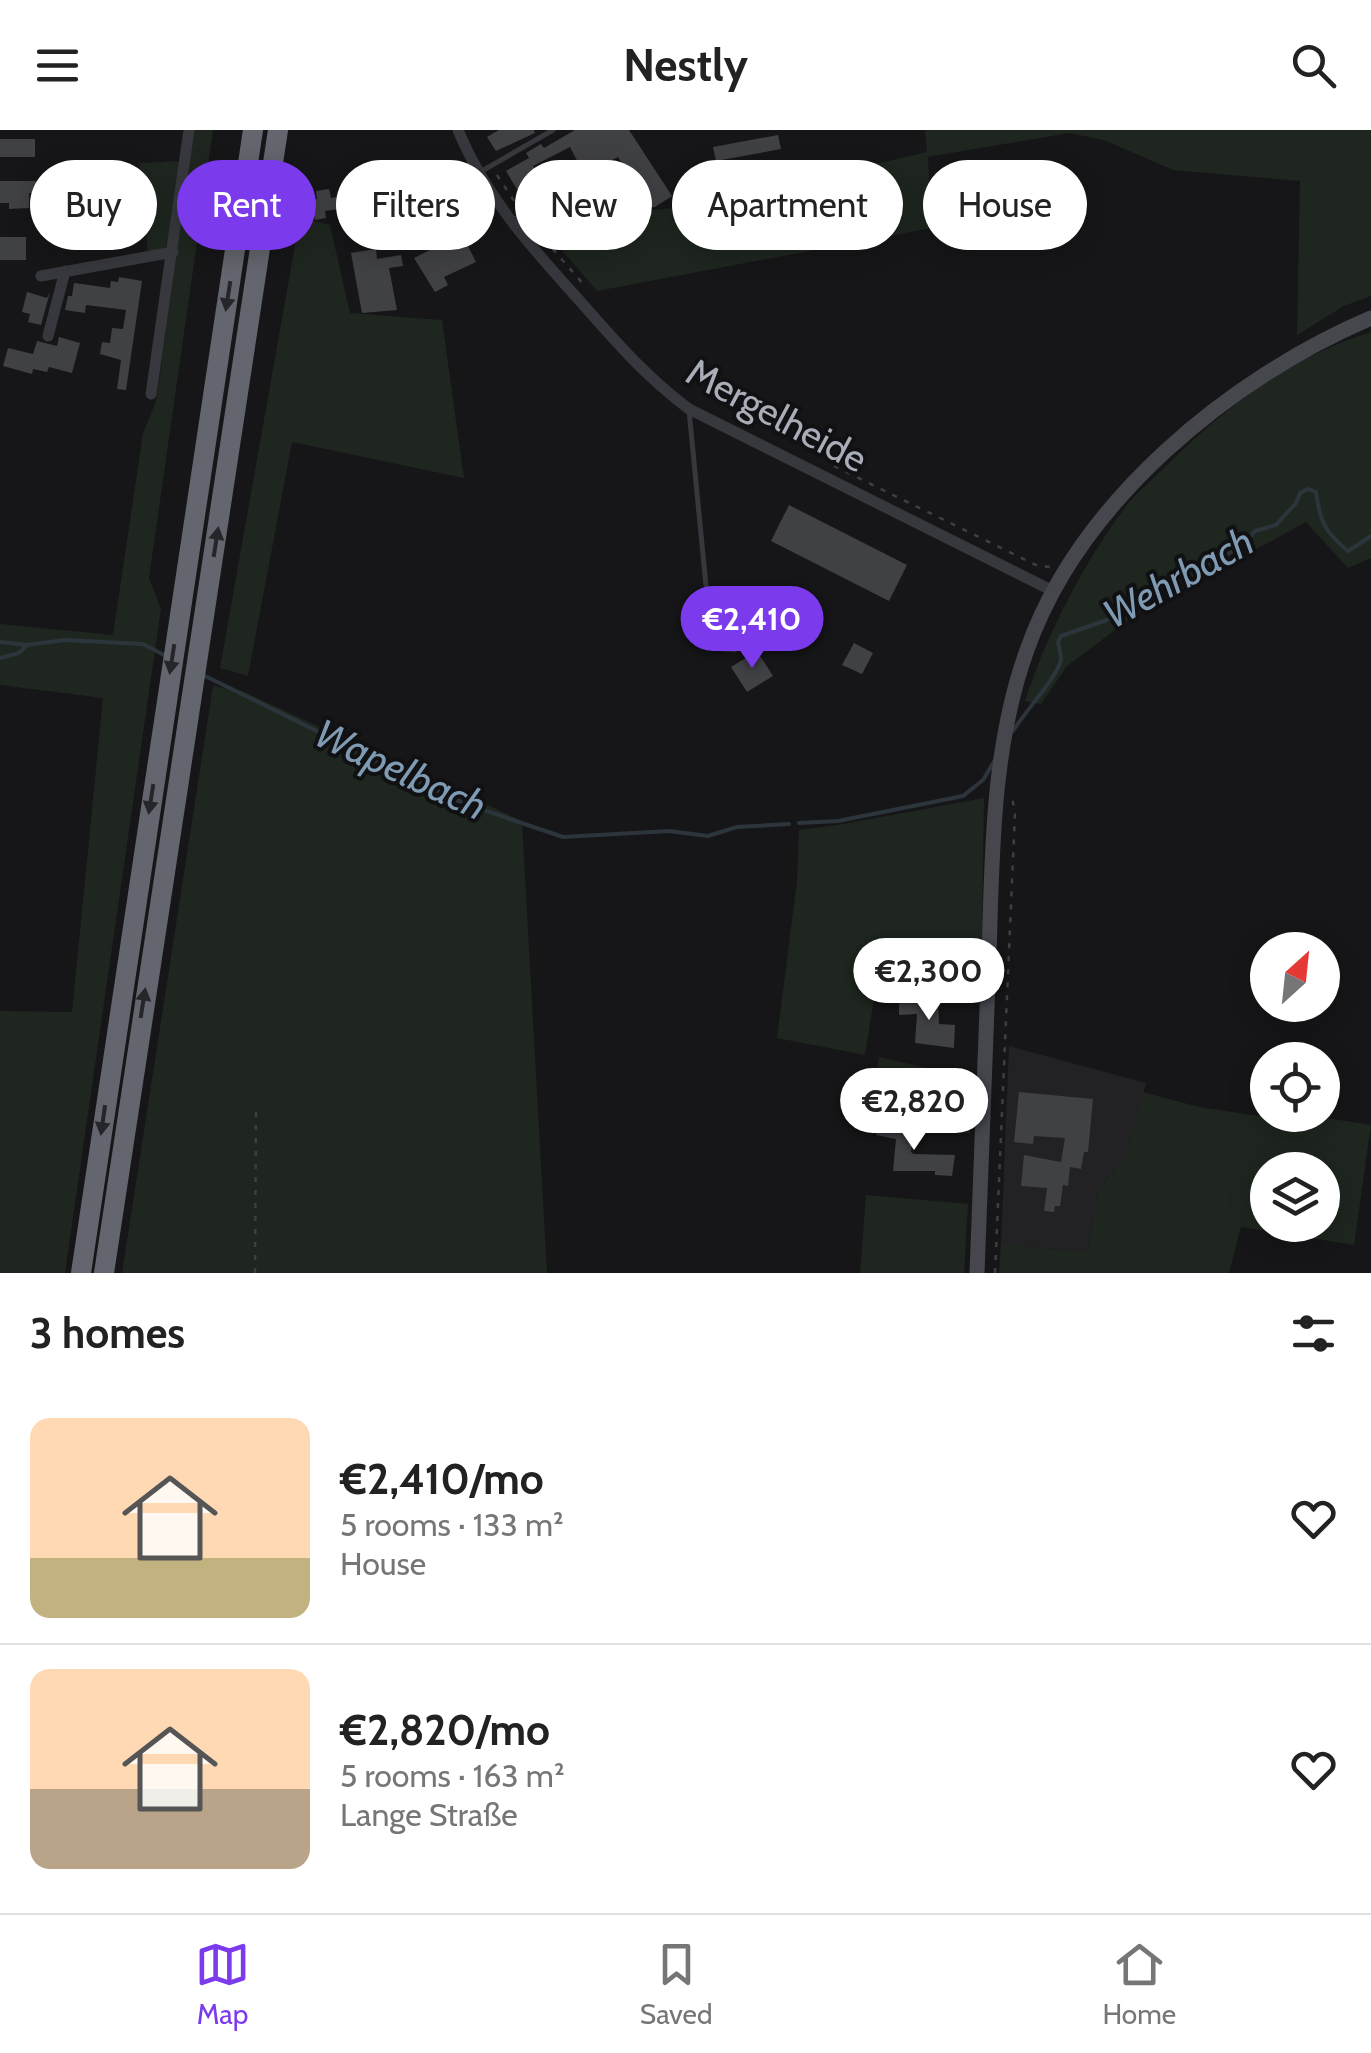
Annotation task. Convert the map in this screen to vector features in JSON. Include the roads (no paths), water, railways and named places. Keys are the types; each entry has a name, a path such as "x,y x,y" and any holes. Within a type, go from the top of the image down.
{"highway":[{"path":"81,1273 253,130"},
{"path":"104,1273 278,130"}],"street":[{"path":"152,394 189,130"},
{"name":"Mergelheide","path":"458,130 479,160"},
{"name":"Mergelheide","path":"495,189 510,220 650,379 689,408 1053,590"},
{"path":"41,276 173,252"},
{"path":"48,336 65,271"},
{"path":"977,1273 1003,792 1010,713 1026,650 1066,567 1118,500 1186,433 1291,357 1371,318"}],"lane":[{"path":"495,165 553,130"},
{"path":"510,220 515,218"},
{"path":"689,408 712,648 735,650"}],"waterway":[{"name":"Wehrbach","path":"1013,731 1059,666 1061,636 1133,611 1182,575 1241,547 1255,531 1276,525 1300,493 1308,489 1316,492 1325,526 1348,551 1371,536"},
{"name":"Wapelbach","path":"0,642 143,644 166,656"},
{"name":"Wapelbach","path":"0,658 19,653 27,645"},
{"name":"Wapelbach","path":"201,674 463,803 563,837 669,831 708,836 737,827 789,824"},
{"name":"Wapelbach","path":"799,823 838,821 963,796 983,780 995,760"}]}
